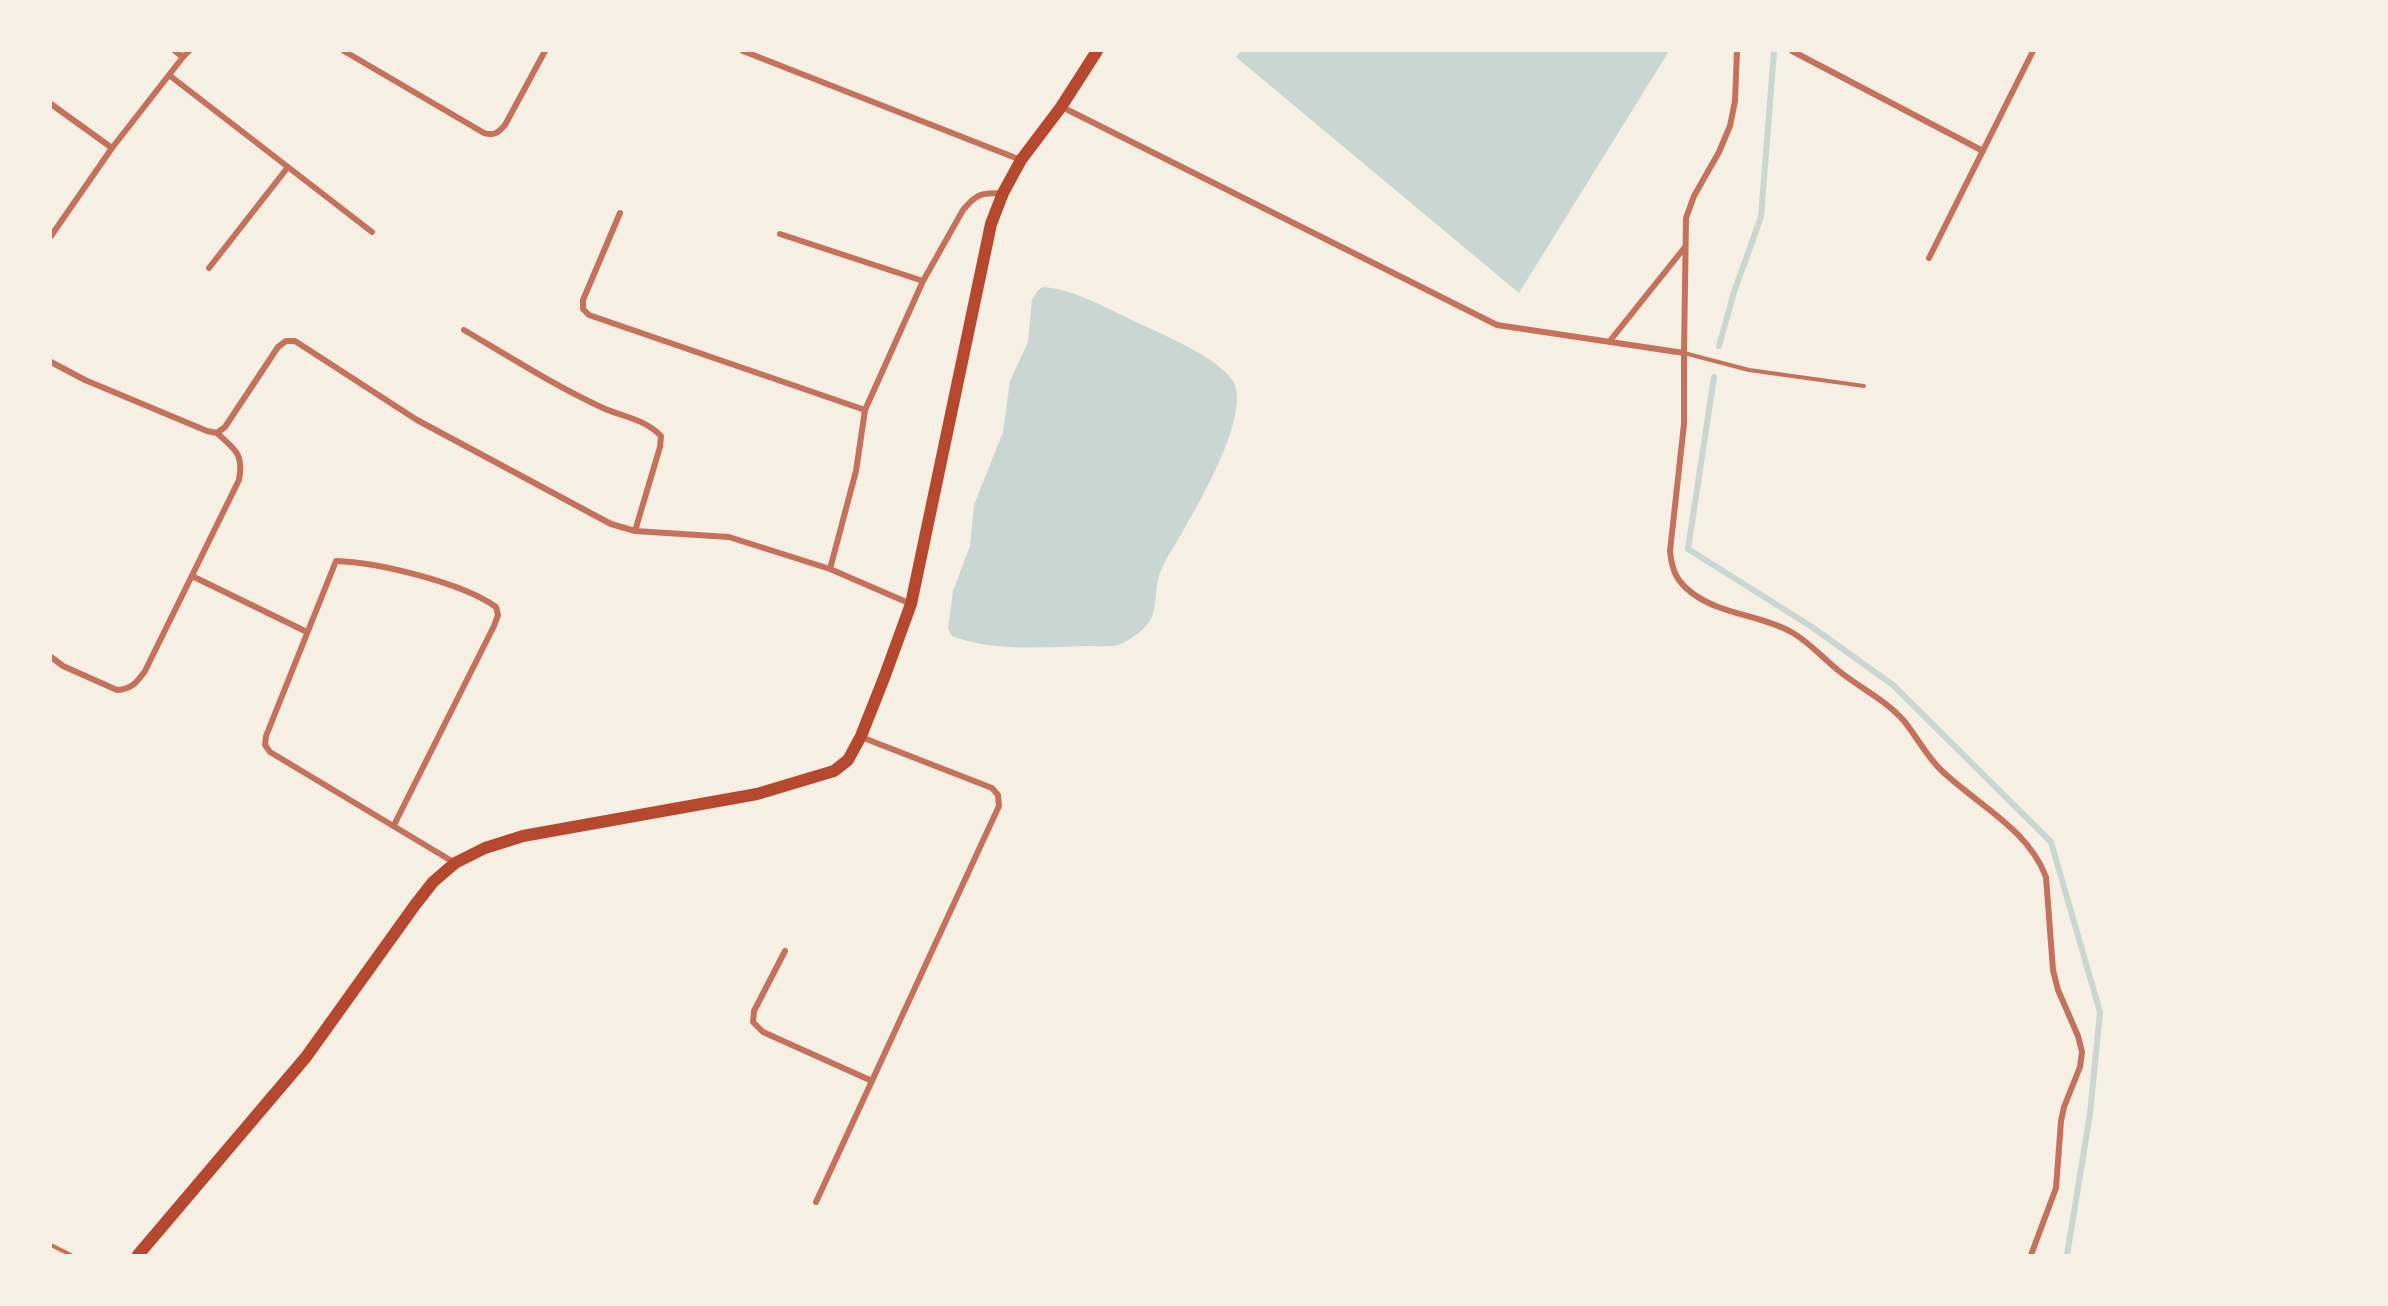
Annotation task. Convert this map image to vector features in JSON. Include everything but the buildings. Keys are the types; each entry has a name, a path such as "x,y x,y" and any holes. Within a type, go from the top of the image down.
{"main road":[{"path":"138,1255 306,1057 415,905 433,882 455,863 485,848 523,836 757,794 834,771 848,760 861,736 911,604 991,224 1003,193 1021,160 1061,107 1097,51"}],"street":[{"path":"175,51 183,57"},
{"path":"51,236 112,148 189,51"},
{"path":"344,51 491,135 499,132 505,125 545,51"},
{"path":"743,51 1021,160"},
{"path":"1737,51 1735,101 1730,126 1719,152 1694,196 1686,218 1684,424 1670,551 1672,569 1681,584 1695,596 1792,632 1840,671 1886,703 1904,720 1940,770 2016,832 2041,863 2046,877 2053,970 2058,990 2078,1036 2082,1052 2061,1121 2056,1188 2031,1255"},
{"path":"1792,51 1983,151"},
{"path":"1929,258 2033,51"},
{"path":"169,75 372,232"},
{"path":"51,104 112,148"},
{"path":"1061,107 1497,325 1684,353"},
{"path":"209,268 288,167"},
{"path":"830,568 856,471 865,410 922,281 971,199 981,193 1003,193"},
{"path":"620,213 583,300 583,309 589,315 865,410"},
{"path":"780,234 922,281"},
{"path":"1609,342 1685,247"},
{"path":"464,330 557,385 604,409 644,422 661,436 660,447 634,531"},
{"path":"218,433 225,427 278,347 286,341 295,341 417,420 611,524 634,531 729,537 830,568 911,604"},
{"path":"51,362 86,381 207,431 218,433 238,454 242,465 239,480 146,670 137,683 126,690 117,690 63,666 51,657"},
{"path":"394,825 498,615 496,607 450,584 355,561 336,561 266,736 265,745 270,752 455,863"},
{"path":"192,576 307,632"},
{"path":"816,1202 999,806 998,795 992,788 861,736"},
{"path":"785,951 754,1011 753,1022 763,1032 872,1081"}],"lane":[{"path":"1684,353 1749,370 1864,386"},
{"path":"51,1245 71,1255"}],"shaded area":[{"path":"1241,51 1669,51 1519,293 1236,57"},
{"path":"1043,287 1083,297 1194,350 1226,373 1233,381 1237,398 1234,419 1215,471 1160,573 1153,615 1148,624 1138,633 1115,646 1001,646 952,636 948,629 953,591 970,546 974,505 1003,432 1010,381 1028,342 1032,299"}],"waterway":[{"path":"1719,346 1734,292 1761,217 1774,51"},
{"path":"1714,377 1688,549 1812,627 1893,685 2051,842 2100,1012 2090,1114 2067,1255"}]}
